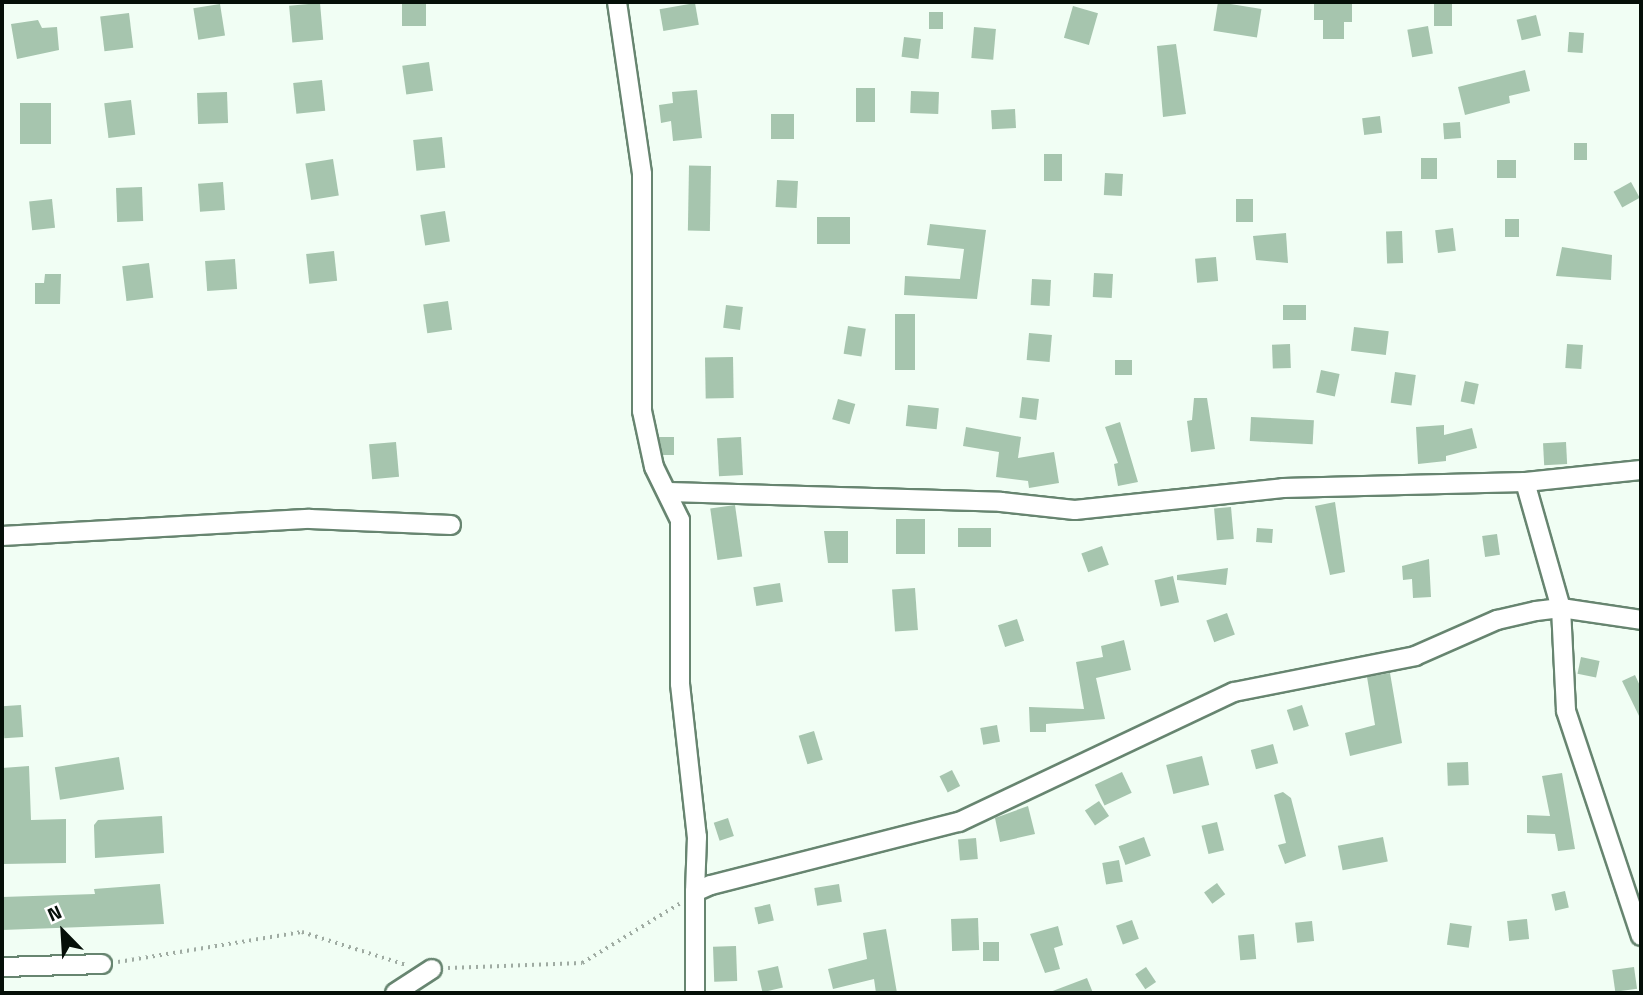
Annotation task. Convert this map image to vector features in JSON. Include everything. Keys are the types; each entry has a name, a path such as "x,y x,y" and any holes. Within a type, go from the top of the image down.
{"street":[{"path":"617,2 642,174 642,411 654,467 669,492 680,520 680,684 697,837 695,993"},
{"path":"669,492 1001,502 1075,510 1283,488 1525,482 1641,470"},
{"path":"1525,482 1561,608 1566,711 1641,936"},
{"path":"2,537 310,519 451,525"},
{"path":"695,892 959,822 1234,692 1415,656 1497,620 1561,608 1641,620"},
{"path":"2,967 102,964"},
{"path":"395,993 432,969"}],"path":[{"path":"102,964 302,932 375,958 432,969 582,963 695,892"}],"building":[{"path":"402,2 426,2 426,26 402,26"},
{"path":"1218,2 1261,9 1257,38 1213,31"},
{"path":"1314,2 1352,2 1352,22 1344,22 1344,39 1323,39 1323,20 1314,20"},
{"path":"1434,2 1452,2 1452,26 1434,26"},
{"path":"320,3 323,40 292,43 289,6"},
{"path":"695,3 699,25 663,31 660,9"},
{"path":"220,4 225,36 198,40 193,8"},
{"path":"1073,6 1098,13 1089,45 1064,38"},
{"path":"929,12 943,12 943,29 929,29"},
{"path":"129,13 133,48 104,51 100,17"},
{"path":"1536,15 1541,35 1522,40 1517,20"},
{"path":"38,20 42,28 57,27 59,50 17,59 11,24"},
{"path":"1428,26 1433,54 1412,57 1407,30"},
{"path":"974,27 996,29 993,60 971,58"},
{"path":"1569,32 1584,33 1583,53 1568,52"},
{"path":"904,37 921,39 918,59 902,57"},
{"path":"1176,44 1186,114 1163,117 1157,46"},
{"path":"429,62 433,91 406,94 402,66"},
{"path":"1525,70 1530,91 1509,96 1510,103 1465,115 1458,87"},
{"path":"322,80 325,111 296,114 293,83"},
{"path":"856,88 875,88 875,122 856,122"},
{"path":"697,90 702,138 673,141 671,121 661,123 659,105 673,103 672,92"},
{"path":"911,91 939,92 938,114 910,113"},
{"path":"227,92 228,123 198,124 197,93"},
{"path":"131,100 135,135 108,138 104,103"},
{"path":"20,103 51,103 51,144 20,144"},
{"path":"1015,109 1016,128 992,129 991,110"},
{"path":"771,114 794,114 794,139 771,139"},
{"path":"1380,116 1382,133 1364,135 1362,118"},
{"path":"1460,122 1461,138 1444,139 1443,123"},
{"path":"442,137 445,168 416,171 413,140"},
{"path":"1574,143 1587,143 1587,160 1574,160"},
{"path":"1044,154 1062,154 1062,181 1044,181"},
{"path":"1421,158 1437,158 1437,179 1421,179"},
{"path":"333,159 339,196 311,200 305,163"},
{"path":"1497,160 1516,160 1516,178 1497,178"},
{"path":"689,166 711,166 710,231 688,231"},
{"path":"1105,173 1123,174 1122,196 1104,195"},
{"path":"777,180 798,181 797,208 776,207"},
{"path":"223,182 225,210 200,212 198,184"},
{"path":"1631,182 1640,198 1622,207 1614,192"},
{"path":"142,187 143,221 117,222 116,188"},
{"path":"52,199 55,228 32,230 29,201"},
{"path":"1236,199 1253,199 1253,222 1236,222"},
{"path":"445,211 450,242 425,246 420,215"},
{"path":"817,217 850,217 850,244 817,244"},
{"path":"1505,219 1519,219 1519,237 1505,237"},
{"path":"930,224 986,230 977,299 904,295 905,276 960,279 964,249 927,245"},
{"path":"1453,228 1456,251 1438,253 1435,230"},
{"path":"1402,231 1403,263 1387,264 1386,232"},
{"path":"1286,233 1288,263 1256,260 1253,236"},
{"path":"1562,247 1612,255 1611,280 1556,276"},
{"path":"334,251 337,281 309,284 306,254"},
{"path":"1216,257 1218,281 1197,283 1195,259"},
{"path":"235,259 237,289 207,291 205,261"},
{"path":"149,263 153,298 126,301 122,266"},
{"path":"1094,273 1113,274 1112,298 1093,297"},
{"path":"45,274 61,274 60,304 35,304 35,283 44,283"},
{"path":"1032,279 1051,280 1050,306 1031,305"},
{"path":"448,301 452,330 427,333 423,304"},
{"path":"726,305 743,307 740,330 723,328"},
{"path":"1283,305 1306,305 1306,320 1283,320"},
{"path":"895,314 915,314 915,370 895,370"},
{"path":"848,326 866,329 861,356 844,354"},
{"path":"1354,327 1389,331 1386,355 1351,351"},
{"path":"1029,333 1052,335 1050,362 1027,360"},
{"path":"1290,344 1291,368 1273,369 1272,345"},
{"path":"1567,344 1583,345 1581,369 1565,368"},
{"path":"705,357 733,357 734,398 706,398"},
{"path":"1115,360 1132,360 1132,375 1115,375"},
{"path":"1321,370 1340,374 1335,396 1316,392"},
{"path":"1395,372 1416,375 1411,406 1391,403"},
{"path":"1465,381 1479,384 1474,404 1461,402"},
{"path":"1022,397 1039,399 1036,420 1019,418"},
{"path":"1194,398 1207,398 1215,449 1191,452 1187,421 1192,420"},
{"path":"838,399 855,404 850,424 832,419"},
{"path":"908,405 939,408 937,429 906,426"},
{"path":"1251,417 1314,420 1313,444 1250,441"},
{"path":"1120,422 1138,482 1118,486 1114,464 1118,463 1105,427"},
{"path":"1444,425 1444,435 1472,428 1477,448 1446,456 1446,461 1418,464 1416,427"},
{"path":"966,427 1021,437 1018,458 1054,452 1059,483 1029,488 1028,481 996,477 999,452 963,446"},
{"path":"659,437 674,437 674,455 663,455"},
{"path":"741,437 743,475 719,476 717,438"},
{"path":"396,442 399,477 372,479 369,444"},
{"path":"1566,442 1567,464 1544,465 1543,443"},
{"path":"1335,502 1345,572 1330,575 1315,506"},
{"path":"735,505 742,556 717,560 710,508"},
{"path":"1231,507 1234,539 1217,540 1214,508"},
{"path":"896,519 925,519 925,554 896,554"},
{"path":"958,528 991,528 991,547 958,547"},
{"path":"1257,528 1273,529 1272,543 1256,542"},
{"path":"824,531 848,531 848,563 828,563"},
{"path":"1497,534 1500,555 1485,557 1482,536"},
{"path":"1102,546 1109,565 1088,572 1081,554"},
{"path":"1429,559 1431,597 1413,598 1412,579 1403,580 1402,566"},
{"path":"1228,568 1226,585 1177,580 1177,575"},
{"path":"1173,576 1179,602 1161,607 1154,580"},
{"path":"780,583 783,602 756,606 753,587"},
{"path":"915,588 918,630 895,632 892,590"},
{"path":"1227,613 1235,635 1214,642 1206,621"},
{"path":"1017,619 1024,641 1005,647 998,625"},
{"path":"1124,640 1131,670 1096,678 1105,719 1046,724 1046,732 1030,732 1029,707 1084,709 1076,662 1103,657 1101,646"},
{"path":"1581,657 1600,661 1596,678 1577,674"},
{"path":"1390,673 1402,743 1350,756 1345,733 1375,725 1367,677"},
{"path":"1635,675 1641,688 1641,720 1622,681"},
{"path":"21,705 23,737 4,738 2,706"},
{"path":"1302,705 1309,726 1294,731 1287,710"},
{"path":"997,725 1000,742 983,745 980,728"},
{"path":"814,731 823,760 807,764 799,736"},
{"path":"1273,744 1278,763 1256,769 1251,750"},
{"path":"1202,756 1209,785 1173,794 1166,765"},
{"path":"119,757 124,790 60,800 55,767"},
{"path":"1468,762 1469,785 1448,786 1447,763"},
{"path":"29,766 31,820 66,819 66,863 2,864 2,768"},
{"path":"952,770 960,786 948,792 940,776"},
{"path":"1122,772 1132,793 1105,806 1095,785"},
{"path":"1562,773 1575,849 1558,851 1555,834 1527,833 1527,815 1550,816 1542,776"},
{"path":"1283,792 1291,798 1306,856 1285,864 1278,845 1286,843 1274,795"},
{"path":"1099,801 1109,816 1095,825 1085,811"},
{"path":"1028,806 1035,834 1000,842 995,818"},
{"path":"162,816 164,853 95,858 94,825 98,820"},
{"path":"728,818 734,836 720,841 714,823"},
{"path":"1217,822 1224,850 1208,854 1201,826"},
{"path":"1144,837 1151,856 1125,865 1119,846"},
{"path":"1383,837 1388,862 1343,870 1338,846"},
{"path":"976,838 978,859 960,860 958,840"},
{"path":"1119,860 1123,882 1106,885 1102,863"},
{"path":"1217,883 1225,894 1212,904 1204,892"},
{"path":"160,884 164,924 2,930 2,897 95,894 94,889"},
{"path":"839,884 842,902 817,906 814,888"},
{"path":"1565,891 1569,908 1555,911 1551,894"},
{"path":"770,904 774,921 758,924 754,908"},
{"path":"978,918 979,950 952,951 951,919"},
{"path":"1527,919 1529,939 1509,941 1507,921"},
{"path":"1132,920 1139,939 1123,945 1116,926"},
{"path":"1312,921 1314,941 1297,943 1295,923"},
{"path":"1450,923 1472,926 1469,948 1447,945"},
{"path":"1058,926 1063,945 1054,948 1060,969 1045,973 1030,934"},
{"path":"886,929 897,993 876,993 874,979 833,989 828,969 867,959 863,933"},
{"path":"1254,934 1256,959 1240,960 1238,935"},
{"path":"983,942 999,942 999,961 983,961"},
{"path":"736,946 737,981 714,982 713,947"},
{"path":"778,966 783,987 762,992 758,971"},
{"path":"1146,967 1156,982 1145,989 1135,974"},
{"path":"1634,967 1637,989 1615,992 1612,970"},
{"path":"1087,978 1093,993 1050,993 1050,992"}]}
